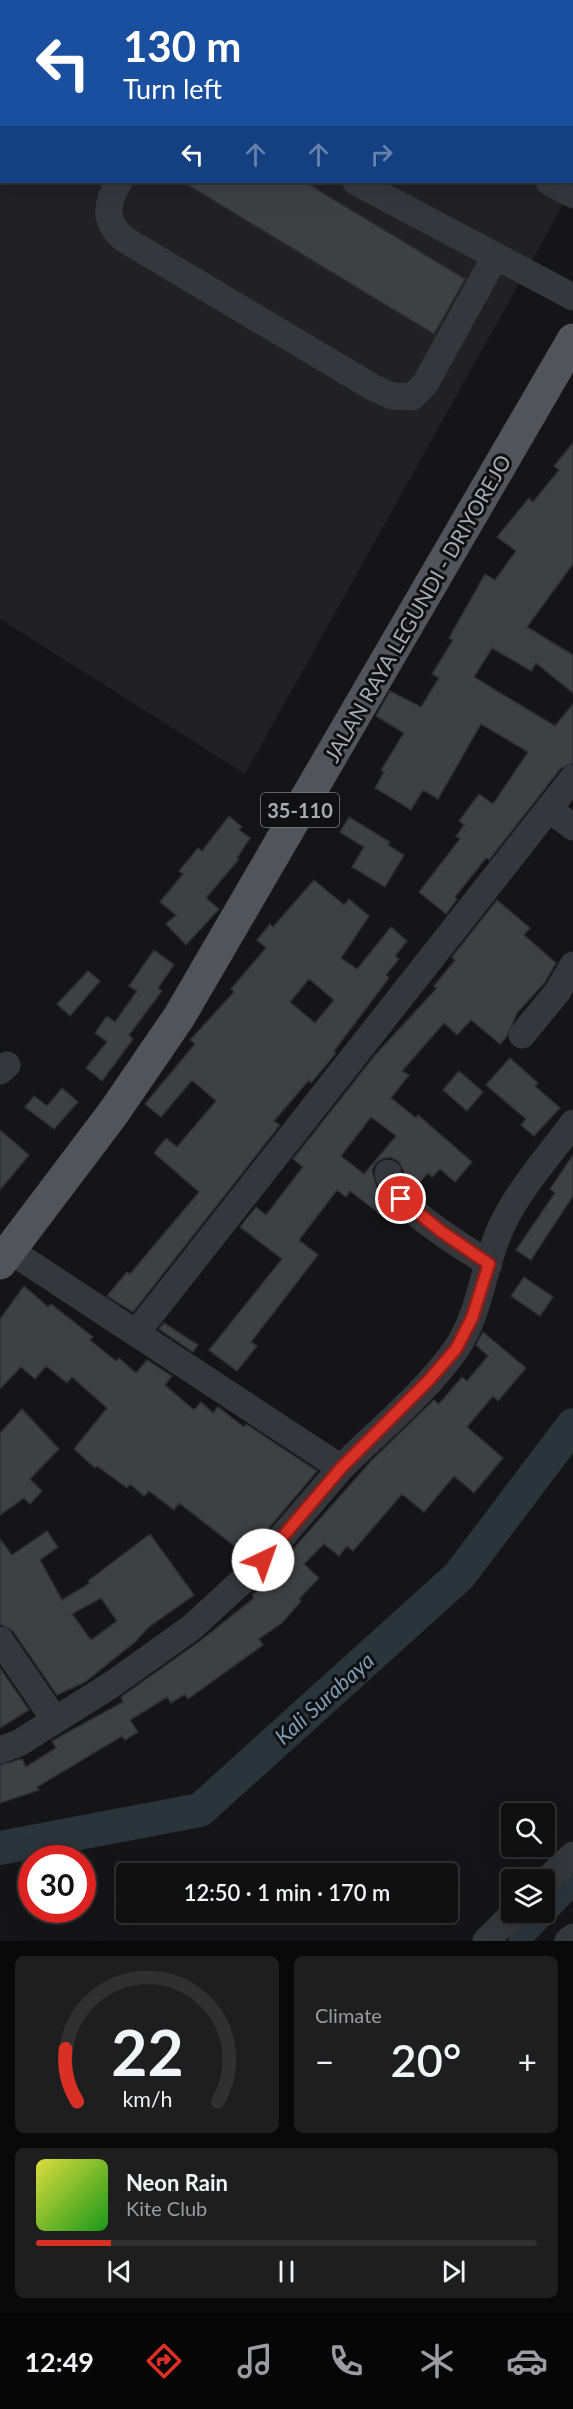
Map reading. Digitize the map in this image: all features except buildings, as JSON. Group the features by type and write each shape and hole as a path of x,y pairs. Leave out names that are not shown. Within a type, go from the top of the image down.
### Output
{"main road":[{"name":"JALAN RAYA LEGUNDI - DRIYOREJO","path":"5,1257 114,1112 179,1017 573,340"}],"street":[{"path":"118,183 109,198 107,211 114,231 124,239 374,387 402,398 412,397 425,384 495,257"},
{"path":"358,183 573,297"},
{"path":"551,183 573,195"},
{"path":"137,1332 573,778"},
{"path":"549,809 573,827"},
{"path":"522,1035 558,991 573,965"},
{"path":"0,1750 19,1743 111,1685 191,1628 250,1574 341,1468 429,1380 456,1349 472,1318 496,1238 510,1210 573,1123"},
{"path":"388,1173 390,1183 401,1199 442,1232 489,1264"},
{"path":"5,1257 137,1332 341,1468"},
{"path":"0,1640 55,1720"},
{"path":"555,1872 573,1855"},
{"path":"486,1941 504,1923"},
{"path":"568,1941 573,1936"}],"shaded area":[{"path":"0,183 573,183 573,187 245,774 0,619"}],"waterway":[{"name":"Kali Surabaya","path":"0,1848 200,1810 459,1576 573,1425"},
{"path":"519,1941 573,1885"}],"route":[{"path":"263,1560 302,1517 341,1468 429,1380 456,1349 472,1318 489,1264 442,1232 401,1199"}]}
